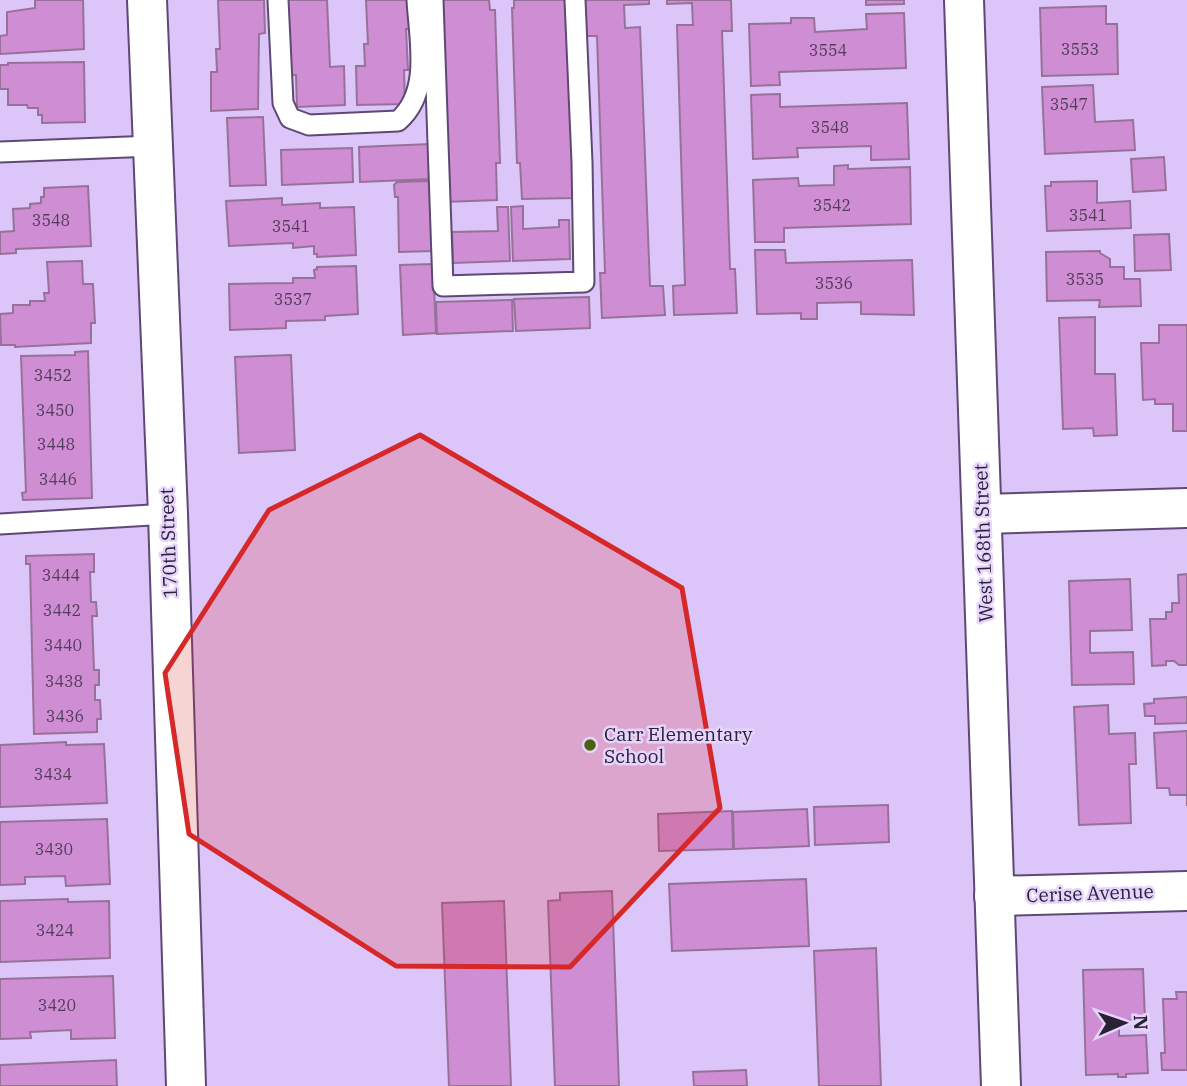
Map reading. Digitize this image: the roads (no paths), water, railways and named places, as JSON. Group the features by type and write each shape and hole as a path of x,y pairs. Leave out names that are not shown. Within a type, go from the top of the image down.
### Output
{"street":[{"name":"170th Street","path":"147,0 168,514 186,1086"},
{"name":"West 168th Street","path":"964,0 1001,1086"},
{"path":"982,514 1187,508"},
{"name":"Cerise Avenue","path":"994,896 1187,891"}],"lane":[{"path":"278,0 283,103 290,118 309,125 398,121 408,113 417,94 420,73 417,0"},
{"path":"433,0 443,286 584,282 575,0"},
{"path":"0,152 153,146"},
{"path":"0,524 168,514"}],"place":[{"name":"Carr Elementary School","path":"590,745"}]}
